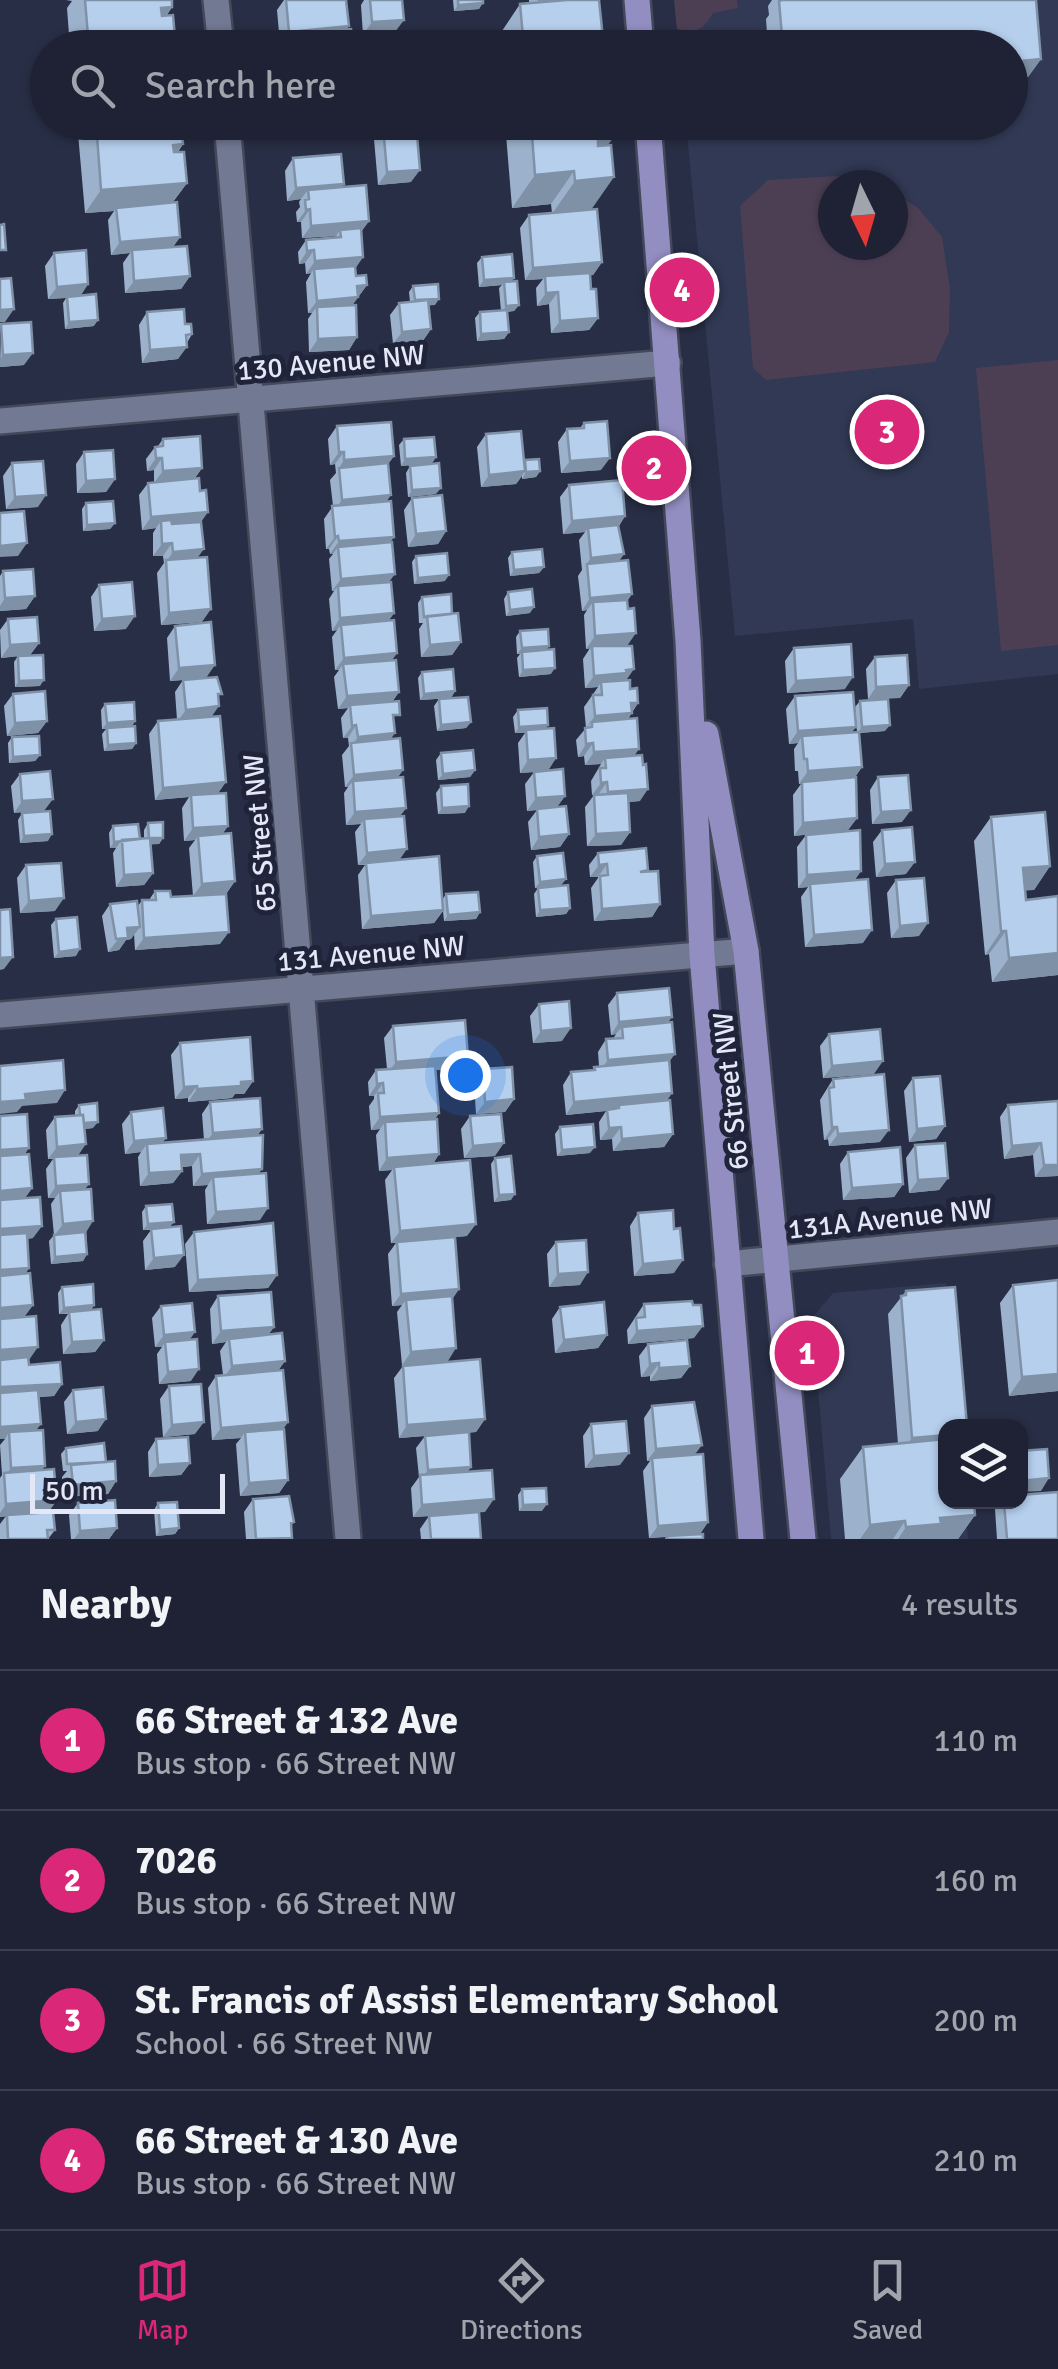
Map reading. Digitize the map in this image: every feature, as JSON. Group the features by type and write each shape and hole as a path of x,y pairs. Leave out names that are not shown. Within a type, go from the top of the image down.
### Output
{"main road":[{"path":"637,0 640,30"},
{"name":"66 Street NW","path":"650,140 688,640 702,954 751,1539"},
{"name":"66 Street NW","path":"688,640 746,951 804,1539"}],"street":[{"path":"216,0 218,30"},
{"name":"65 Street NW","path":"229,140 348,1539"},
{"name":"130 Avenue NW","path":"0,420 668,362"},
{"name":"131 Avenue NW","path":"0,1015 746,951"},
{"name":"131A Avenue NW","path":"727,1264 1058,1232"}],"shaded area":[{"path":"674,0 1058,0 1058,674 919,689 913,619 735,636 688,140 1028,140 1028,30 677,30"},
{"path":"674,0 737,0 738,8 713,13 697,30 677,29"},
{"path":"818,177 818,260 908,260 908,202 918,208 942,237 950,288 949,332 935,362 766,380 753,368 740,206 768,180"},
{"path":"1058,360 1058,645 1001,651 976,368"},
{"path":"946,1283 958,1419 938,1419 938,1509 966,1509 968,1539 831,1539 812,1318 833,1293"}],"building":[{"path":"85,0 172,0 172,7 161,8 162,16 173,15 174,30 88,30"},
{"path":"286,0 346,0 349,26 289,30"},
{"path":"370,0 402,0 404,20 372,22"},
{"path":"458,0 483,0 483,3 458,5"},
{"path":"599,0 602,30 522,30 520,4"},
{"path":"1036,0 1041,59 1028,60 1028,30 781,30 779,1"},
{"path":"97,140 183,140 183,144 173,145 174,152 184,152 187,183 101,190"},
{"path":"384,140 417,140 420,170 387,172"},
{"path":"532,140 598,140 598,146 611,145 614,177 575,181 574,171 535,175"},
{"path":"341,154 344,184 296,188 293,158"},
{"path":"366,185 369,221 311,226 305,200 309,199 308,190"},
{"path":"177,202 180,237 120,242 116,208"},
{"path":"597,209 602,262 533,268 529,215"},
{"path":"4,224 6,250 0,250 0,225"},
{"path":"361,228 363,257 315,261 314,250 307,251 306,240 341,237 340,230"},
{"path":"187,246 190,276 134,281 132,250"},
{"path":"86,250 88,284 57,287 54,253"},
{"path":"512,254 514,278 484,280 482,257"},
{"path":"355,266 356,276 366,275 367,285 357,286 358,297 317,301 314,269"},
{"path":"590,273 591,289 596,289 598,318 560,321 558,292 546,293 545,276"},
{"path":"11,278 14,309 0,310 0,279"},
{"path":"517,281 519,305 506,306 504,282"},
{"path":"438,284 439,299 415,300 413,286"},
{"path":"96,294 98,320 69,322 67,297"},
{"path":"428,300 431,329 402,332 399,303"},
{"path":"356,305 357,337 318,339 317,307"},
{"path":"184,309 185,324 191,324 192,334 186,335 187,347 150,350 147,312"},
{"path":"507,310 509,332 481,334 480,312"},
{"path":"31,322 33,353 3,355 1,324"},
{"path":"607,421 610,458 570,461 567,429"},
{"path":"391,422 394,456 344,460 344,452 339,452 337,426"},
{"path":"521,431 525,471 489,475 486,434"},
{"path":"200,436 202,468 163,471 162,458 156,458 155,447 163,446 163,439"},
{"path":"434,437 436,457 405,459 404,439"},
{"path":"113,450 115,479 86,481 84,452"},
{"path":"539,459 540,471 526,472 525,460"},
{"path":"43,461 46,495 15,497 12,463"},
{"path":"388,463 391,495 342,500 339,468"},
{"path":"439,463 441,488 412,490 410,466"},
{"path":"199,478 200,491 206,490 208,512 151,517 148,483"},
{"path":"622,480 625,516 572,521 569,485"},
{"path":"442,495 446,531 416,534 412,498"},
{"path":"113,501 115,523 87,525 86,503"},
{"path":"391,501 394,537 339,541 335,537 332,506"},
{"path":"24,511 27,543 0,546 0,513"},
{"path":"171,520 172,524 201,522 204,549 173,552 172,543 162,544 161,521"},
{"path":"618,525 624,554 591,558 588,528"},
{"path":"392,542 395,574 341,579 338,547"},
{"path":"542,549 544,567 514,570 512,552"},
{"path":"447,553 449,575 418,578 416,556"},
{"path":"207,557 211,609 169,613 166,560"},
{"path":"628,560 632,594 590,598 587,564"},
{"path":"33,569 35,596 5,598 3,571"},
{"path":"132,582 135,616 102,619 99,585"},
{"path":"391,582 394,613 340,618 338,586"},
{"path":"532,589 534,607 510,610 508,592"},
{"path":"451,594 452,614 424,617 422,597"},
{"path":"627,600 628,609 634,608 636,633 595,636 593,602"},
{"path":"458,613 461,642 430,645 427,616"},
{"path":"37,617 39,643 10,645 8,619"},
{"path":"394,620 397,653 344,658 341,625"},
{"path":"211,622 215,665 179,668 175,626"},
{"path":"548,629 549,646 522,648 520,631"},
{"path":"851,644 853,677 796,681 794,648"},
{"path":"592,646 632,646 634,669 594,676"},
{"path":"554,649 555,668 523,670 522,652"},
{"path":"43,655 44,680 19,681 18,656"},
{"path":"907,655 909,685 876,687 875,657"},
{"path":"396,660 399,692 347,696 343,664"},
{"path":"453,669 455,691 424,694 422,672"},
{"path":"217,677 222,694 218,694 219,706 186,710 183,680"},
{"path":"630,680 630,689 637,688 638,703 631,703 632,713 595,716 593,695 602,695 601,682"},
{"path":"45,691 47,721 15,723 13,694"},
{"path":"853,692 856,727 798,731 795,696"},
{"path":"468,697 471,722 441,725 439,699"},
{"path":"888,699 890,725 862,727 860,701"},
{"path":"399,701 400,715 393,715 395,733 358,737 356,725 352,726 350,705"},
{"path":"134,702 135,721 107,723 105,704"},
{"path":"547,708 548,725 519,727 518,710"},
{"path":"220,716 226,782 163,788 158,721"},
{"path":"637,718 639,749 594,752 593,743 586,744 585,728 592,727 592,722"},
{"path":"135,726 136,743 108,745 107,728"},
{"path":"554,728 556,758 528,760 526,730"},
{"path":"859,732 862,767 808,771 802,736"},
{"path":"39,736 40,755 13,757 12,737"},
{"path":"400,738 403,770 354,775 351,743"},
{"path":"473,750 475,770 443,774 441,753"},
{"path":"642,755 648,789 608,792 607,782 601,783 600,768 606,768 605,758"},
{"path":"563,769 565,796 536,798 534,772"},
{"path":"50,771 53,799 22,801 20,774"},
{"path":"908,775 911,810 881,812 878,777"},
{"path":"403,777 406,808 355,812 353,781"},
{"path":"856,777 857,818 803,823 802,782"},
{"path":"468,784 469,806 442,808 441,786"},
{"path":"226,793 228,826 193,828 191,795"},
{"path":"628,793 630,832 596,834 594,795"},
{"path":"566,806 569,834 539,837 537,809"},
{"path":"50,811 52,834 24,836 22,813"},
{"path":"1045,812 1050,866 1023,868 1026,900 1058,896 1058,953 1009,958 1006,931 1001,931 991,817"},
{"path":"404,816 407,849 367,853 364,819"},
{"path":"163,822 163,838 149,838 148,823"},
{"path":"138,824 140,839 114,842 113,826"},
{"path":"912,827 915,862 885,864 882,830"},
{"path":"860,830 861,871 807,875 806,835"},
{"path":"231,833 235,881 202,884 198,836"},
{"path":"150,838 153,873 124,875 122,840"},
{"path":"646,848 648,870 640,872 658,871 660,904 602,909 600,876 608,875 607,864 599,865 598,853"},
{"path":"563,853 566,879 540,882 537,856"},
{"path":"439,856 443,910 371,916 366,863"},
{"path":"61,863 64,898 29,901 26,865"},
{"path":"924,878 928,923 900,926 896,880"},
{"path":"868,879 872,930 814,935 810,884"},
{"path":"568,885 570,908 540,910 538,888"},
{"path":"155,891 170,891 171,897 226,894 229,932 144,938 142,900 156,900"},
{"path":"478,892 480,912 448,915 446,894"},
{"path":"137,901 140,927 127,928 128,938 116,939 110,904"},
{"path":"10,909 13,957 0,958 0,910"},
{"path":"77,917 80,949 59,952 56,919"},
{"path":"669,988 672,1017 619,1022 617,993"},
{"path":"569,1001 571,1028 541,1031 539,1004"},
{"path":"465,1020 468,1056 396,1062 393,1026"},
{"path":"672,1022 675,1054 608,1060 606,1039 623,1038 622,1027"},
{"path":"880,1029 883,1061 832,1066 829,1034"},
{"path":"250,1037 253,1081 241,1082 241,1086 184,1087 180,1043"},
{"path":"63,1060 65,1090 25,1094 26,1100 0,1102 0,1066"},
{"path":"669,1060 672,1093 574,1102 571,1072"},
{"path":"435,1066 439,1113 380,1117 378,1093 384,1093 383,1083 377,1084 376,1070"},
{"path":"512,1067 514,1099 485,1102 483,1069"},
{"path":"884,1074 889,1130 838,1134 837,1127 832,1127 829,1088 834,1087 833,1079"},
{"path":"940,1076 945,1126 917,1129 913,1078"},
{"path":"260,1098 262,1129 213,1133 210,1102"},
{"path":"670,1100 673,1134 622,1139 621,1127 609,1128 607,1110 619,1105"},
{"path":"1058,1101 1058,1165 1044,1165 1041,1143 1012,1146 1008,1105"},
{"path":"97,1103 98,1122 84,1123 79,1105"},
{"path":"163,1108 166,1138 134,1141 131,1112"},
{"path":"27,1114 29,1148 0,1150 0,1116"},
{"path":"501,1114 504,1143 473,1146 470,1116"},
{"path":"83,1115 86,1144 57,1147 55,1117"},
{"path":"437,1119 439,1154 387,1158 385,1122"},
{"path":"593,1124 595,1147 562,1150 560,1127"},
{"path":"263,1135 262,1169 202,1174 200,1154 181,1155 182,1171 149,1173 147,1144"},
{"path":"945,1143 948,1178 918,1180 915,1145"},
{"path":"900,1147 903,1184 852,1188 848,1152"},
{"path":"29,1154 32,1188 0,1191 0,1156"},
{"path":"87,1155 89,1184 56,1186 54,1157"},
{"path":"511,1156 515,1194 499,1195 495,1158"},
{"path":"470,1160 476,1224 400,1231 394,1167"},
{"path":"266,1173 268,1208 216,1212 213,1177"},
{"path":"91,1189 93,1221 63,1224 60,1191"},
{"path":"40,1197 42,1226 0,1229 0,1200"},
{"path":"172,1204 174,1222 148,1224 146,1206"},
{"path":"673,1210 674,1229 680,1228 683,1260 643,1264 638,1213"},
{"path":"273,1223 277,1275 198,1280 194,1232"},
{"path":"181,1226 184,1255 154,1258 151,1229"},
{"path":"85,1232 87,1254 55,1257 54,1235"},
{"path":"27,1233 29,1268 0,1270 0,1235"},
{"path":"455,1237 459,1289 401,1294 397,1242"},
{"path":"586,1240 588,1272 558,1274 556,1242"},
{"path":"30,1273 33,1305 0,1308 0,1276"},
{"path":"1058,1280 1058,1374 1022,1377 1013,1285"},
{"path":"93,1284 94,1305 64,1308 62,1287"},
{"path":"955,1287 966,1419 938,1419 938,1436 912,1438 901,1296 906,1291"},
{"path":"271,1292 274,1327 221,1331 218,1296"},
{"path":"452,1296 456,1348 411,1352 406,1300"},
{"path":"692,1301 693,1305 701,1305 703,1326 637,1331 636,1318 645,1317 644,1304"},
{"path":"604,1302 607,1335 564,1340 560,1307"},
{"path":"192,1303 195,1332 164,1335 161,1306"},
{"path":"101,1309 104,1340 72,1342 69,1312"},
{"path":"36,1316 38,1347 0,1350 0,1319"},
{"path":"282,1333 285,1361 232,1366 229,1339"},
{"path":"197,1339 199,1369 168,1372 165,1342"},
{"path":"687,1340 690,1366 659,1368 659,1363 650,1364 648,1344"},
{"path":"28,1357 29,1365 60,1362 62,1384 0,1387 0,1360"},
{"path":"480,1359 485,1419 407,1425 403,1366"},
{"path":"283,1370 288,1422 221,1428 216,1376"},
{"path":"201,1384 204,1422 172,1425 169,1386"},
{"path":"103,1387 106,1419 76,1422 73,1390"},
{"path":"38,1390 41,1424 0,1427 0,1393"},
{"path":"694,1402 702,1445 656,1449 652,1406"},
{"path":"626,1421 629,1453 594,1456 591,1424"},
{"path":"284,1429 288,1480 249,1483 245,1432"},
{"path":"43,1430 45,1466 11,1468 9,1432"},
{"path":"469,1432 471,1467 428,1470 425,1436"},
{"path":"188,1437 190,1463 158,1465 156,1439"},
{"path":"938,1440 938,1509 975,1509 975,1515 940,1518 941,1524 906,1527 905,1521 870,1525 863,1447"},
{"path":"104,1443 106,1462 67,1464 66,1448"},
{"path":"1047,1449 1049,1478 1028,1480 1028,1450"},
{"path":"703,1454 708,1522 658,1526 652,1458"},
{"path":"115,1461 116,1481 73,1485 71,1465"},
{"path":"54,1469 57,1500 6,1504 4,1473"},
{"path":"492,1470 494,1499 422,1505 420,1475"},
{"path":"546,1488 547,1504 523,1505 522,1489"},
{"path":"1058,1492 1058,1539 1007,1539 1005,1509 1028,1509 1028,1494"},
{"path":"289,1496 294,1522 292,1538 256,1539 253,1499"},
{"path":"115,1500 117,1528 80,1531 78,1503"},
{"path":"177,1502 179,1528 160,1530 158,1503"},
{"path":"53,1512 55,1530 47,1530 48,1539 8,1539 7,1515"},
{"path":"479,1512 481,1539 431,1539 429,1516"},
{"path":"703,1534 703,1539 667,1539 667,1536"}],"place":[{"name":"66 Street & 130 Ave","path":"682,290"},
{"name":"St. Francis of Assisi Elementary School","path":"887,432"},
{"name":"7026","path":"654,468"},
{"name":"66 Street & 132 Ave","path":"807,1353"}]}
